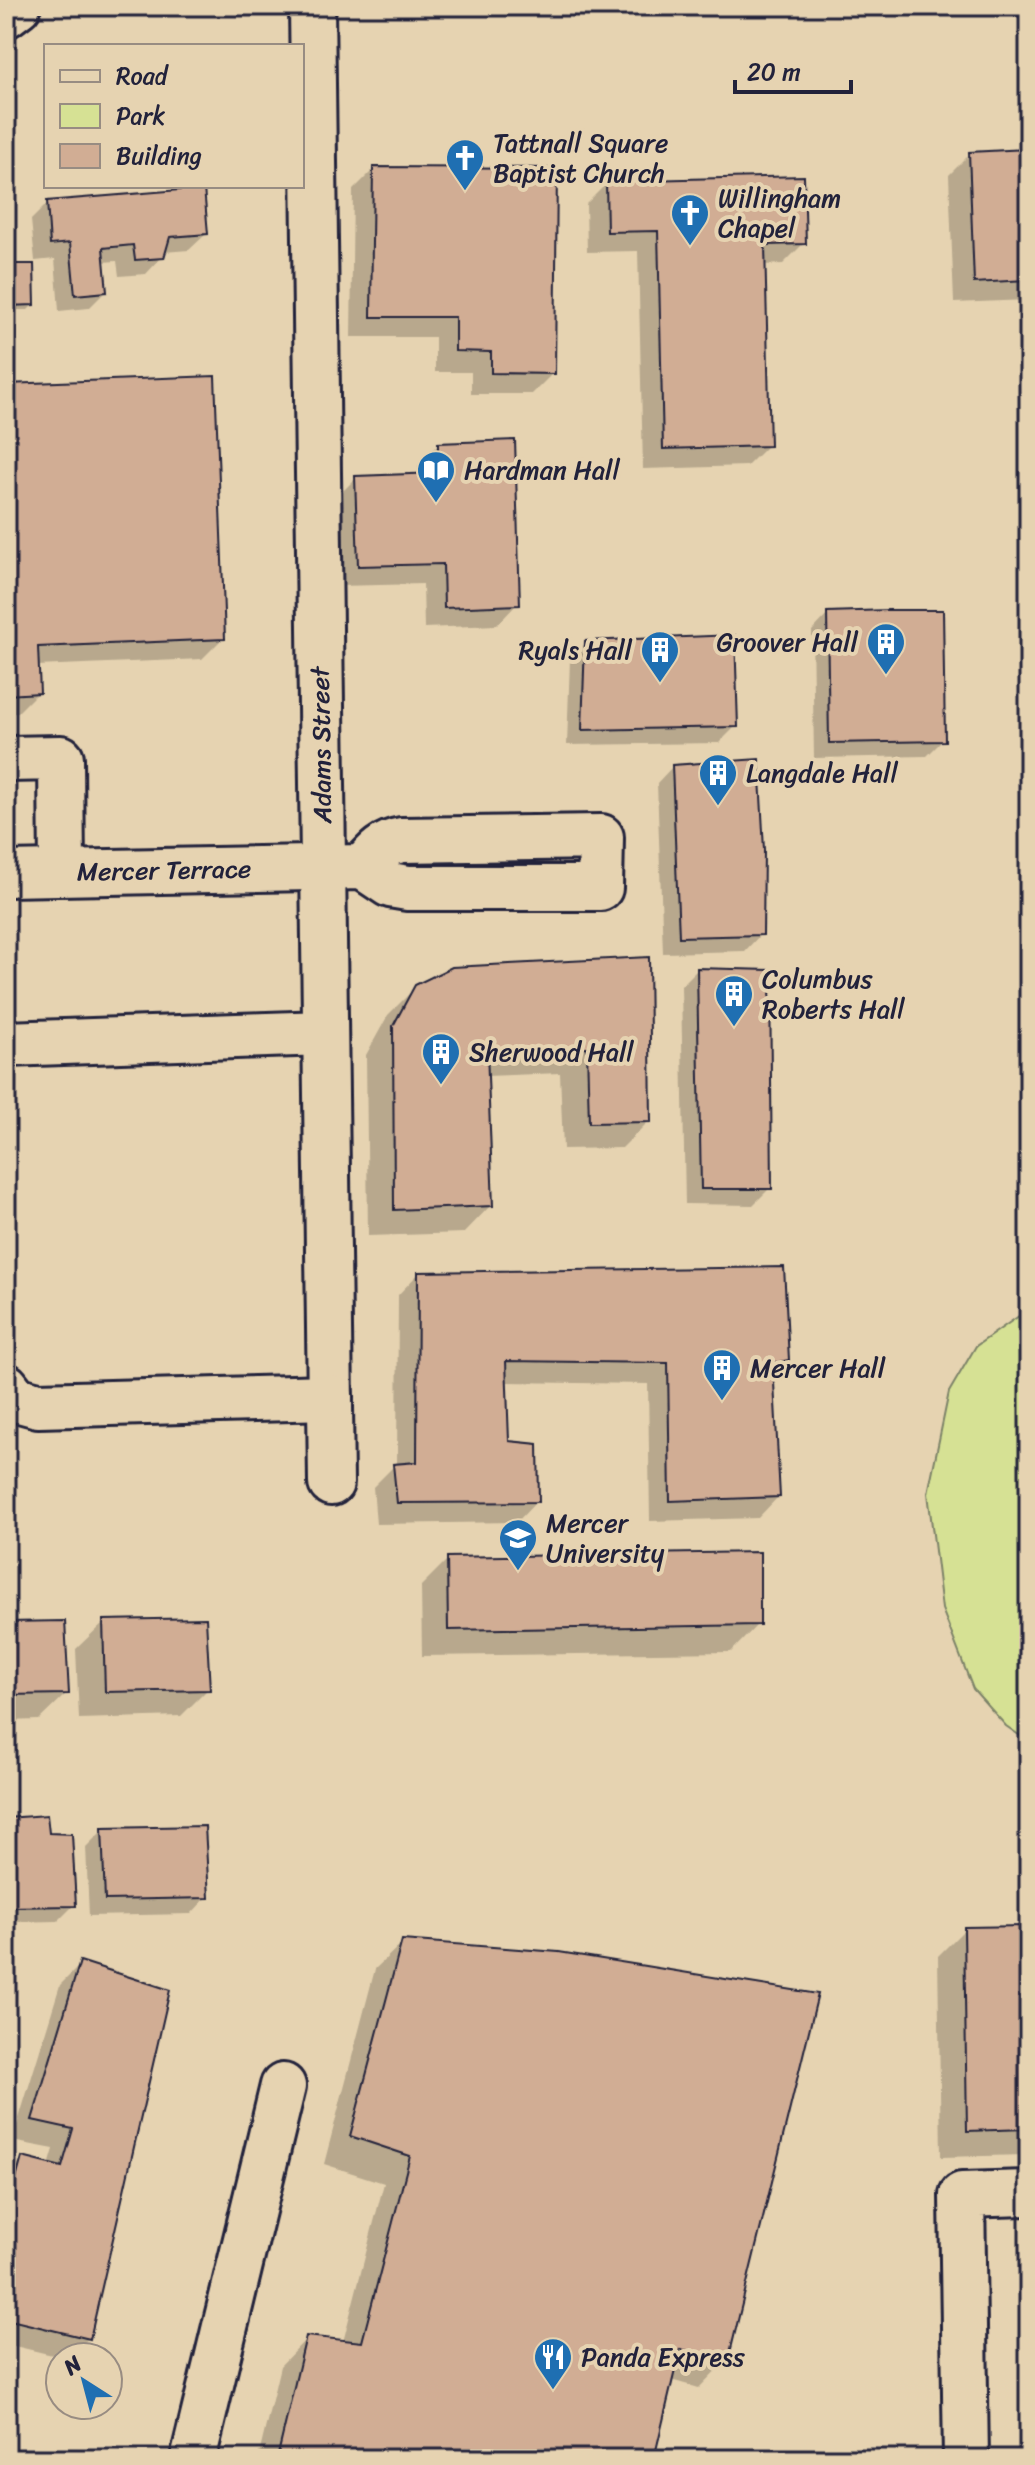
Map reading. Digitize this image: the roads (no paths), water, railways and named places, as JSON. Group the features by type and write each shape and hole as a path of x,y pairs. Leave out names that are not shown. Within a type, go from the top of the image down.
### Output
{"street":[{"path":"6,15 18,6"},
{"name":"Adams Street","path":"312,6 343,867 325,1033 331,1483"},
{"path":"6,759 61,758 62,872"},
{"name":"Mercer Terrace","path":"6,874 343,867"},
{"path":"6,1044 325,1033"},
{"path":"6,1386 16,1399 38,1405 330,1397"},
{"path":"193,2459 283,2086"},
{"path":"966,2459 962,2195 1029,2193"}],"place":[{"name":"Tattnall Square Baptist Church","path":"465,192"},
{"name":"Willingham Chapel","path":"690,247"},
{"name":"Hardman Hall","path":"436,504"},
{"name":"Groover Hall","path":"886,676"},
{"name":"Ryals Hall","path":"660,684"},
{"name":"Langdale Hall","path":"718,807"},
{"name":"Columbus Roberts Hall","path":"734,1028"},
{"name":"Sherwood Hall","path":"441,1086"},
{"name":"Mercer Hall","path":"722,1402"},
{"name":"Mercer University","path":"518,1572"},
{"name":"Panda Express","path":"553,2391"}]}
